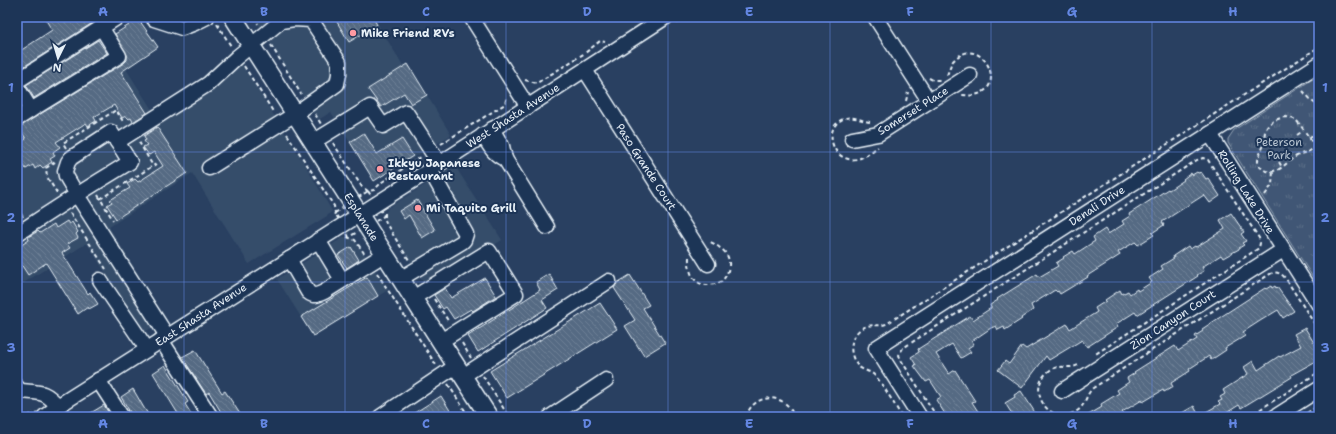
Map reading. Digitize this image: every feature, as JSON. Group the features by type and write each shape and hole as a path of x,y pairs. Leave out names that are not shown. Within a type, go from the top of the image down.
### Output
{"main road":[{"name":"Esplanade","path":"233,17 359,214 378,258 400,279 440,341 454,372 489,417"}],"street":[{"path":"17,81 118,17"},
{"path":"154,19 182,28 207,17"},
{"path":"470,17 528,107"},
{"path":"875,17 928,101"},
{"path":"117,142 208,84 251,45 281,21 294,19 311,20 339,62 337,84 295,114 209,168"},
{"name":"West Shasta Avenue","path":"359,214 584,70 670,21"},
{"path":"17,119 119,56 101,27"},
{"name":"Denali Drive","path":"920,417 876,348 1319,64"},
{"name":"Paso Grande Court","path":"584,70 708,264"},
{"name":"Somerset Place","path":"852,139 878,134 970,75"},
{"path":"17,87 31,110"},
{"path":"313,142 370,107 383,126 406,112 434,166 466,234 462,242 400,279"},
{"path":"17,234 77,195 130,162 111,132 71,158 66,167 66,176 77,195 164,338 211,417"},
{"path":"488,132 502,146 505,159 547,227"},
{"name":"Rolling Lake Drive","path":"1210,134 1319,305"},
{"name":"East Shasta Avenue","path":"44,417 98,380 359,214"},
{"path":"318,240 342,280"},
{"name":"Zion Canyon Court","path":"1062,391 1283,250"},
{"path":"413,298 489,251 493,257 516,294 440,341"},
{"path":"289,259 308,292 314,296 378,258"},
{"path":"105,278 147,349"},
{"path":"380,417 454,372 477,366 609,280"},
{"path":"98,380 122,417"},
{"path":"550,417 606,380"},
{"path":"1275,417 1319,389"},
{"path":"18,391 44,393 50,396 58,406"}],"path":[{"path":"670,21 687,17"},
{"path":"521,74 526,81 537,83 585,53 600,41 606,42"},
{"path":"945,77 953,61 966,54 971,53 981,56 988,64 991,77 987,88 980,94 958,96"},
{"path":"927,76 933,80 942,79"},
{"path":"904,103 908,94 907,88"},
{"path":"1302,91 1319,106"},
{"path":"270,108 334,206"},
{"path":"874,122 868,122 850,117 842,120 835,125 831,140 835,152 842,158 847,159 861,158 878,147"},
{"path":"1288,117 1297,121 1303,131 1314,144 1313,149 1296,156 1282,167 1273,171 1264,170 1258,162 1258,157 1264,145 1266,130 1269,124 1279,118 1288,117"},
{"path":"1309,138 1319,130"},
{"path":"1297,134 1303,131"},
{"path":"146,154 153,166"},
{"path":"1279,162 1282,167"},
{"path":"100,199 156,164"},
{"path":"1265,195 1272,185 1273,171"},
{"path":"937,417 901,360 899,355 903,348 1164,180"},
{"path":"95,191 113,220"},
{"path":"68,210 105,278"},
{"path":"386,211 384,216 386,225 415,270"},
{"path":"344,237 355,240 378,258 454,372 469,417"},
{"path":"688,253 689,272 694,279 706,285 720,282 724,279 728,271 729,260 724,250 706,240"},
{"path":"428,289 510,417"},
{"path":"1248,417 1319,372"},
{"path":"746,417 748,410 756,402 760,399 769,398 774,398 784,403 791,410 794,417"},
{"path":"1301,417 1319,406"}],"shaded area":[{"path":"254,17 373,17 404,67 408,64 451,135 374,181 331,112 318,120"},
{"path":"235,54 304,163 332,211 327,216 249,264 192,173 109,227 166,319 143,333 87,243 17,287 17,140 126,69 154,113 208,79"},
{"path":"455,166 502,240 427,287 387,225 384,216 388,208"},
{"path":"344,237 352,238 357,243 388,290 313,336 277,279"}],"green space":[{"name":"Peterson Park","path":"1319,75 1319,287 1228,143 1228,139 1234,130"}],"building":[{"path":"44,17 102,17 17,71 17,53 52,30"},
{"path":"132,17 137,17 158,47 121,72 147,113 133,122 131,118 129,119 126,116 122,118 114,105 94,117 96,121 88,126 86,123 56,142 60,147 53,152 55,156 50,159 52,162 43,168 40,165 35,169 33,165 26,169 17,156 17,145 26,139 19,127 124,63 127,60 127,55 115,34 129,25 126,21"},
{"name":"Mike Friend RVs","path":"345,17 373,17 377,25 349,42 337,22"},
{"path":"98,40 107,53 34,98 26,85"},
{"path":"408,64 427,95 411,104 404,93 381,107 368,89"},
{"path":"157,127 187,173 116,219 107,205 112,202 110,200 130,188 127,184 135,179 138,182 163,166 154,152 149,155 143,147 147,145 144,141 146,140 144,136"},
{"path":"364,133 377,154 402,139 413,156 374,181 350,142"},
{"path":"1197,172 1201,172 1206,179 1208,178 1220,196 1210,203 1204,195 1162,222 1164,225 1152,233 1154,235 1138,245 1135,242 1118,252 1120,255 1087,276 1088,277 1060,294 1055,290 1031,305 1033,310 1005,330 1004,327 998,330 996,326 991,328 972,341 974,344 968,348 971,352 961,358 952,344 936,354 949,374 955,370 975,401 972,402 979,413 973,417 947,417 936,400 941,397 930,380 926,382 914,366 916,365 911,357 919,352 918,349 970,316 973,320 991,308 990,305 998,300 997,299 1037,274 1039,277 1058,266 1056,263 1064,258 1063,257 1073,251 1075,254 1095,241 1093,237 1105,229 1108,234 1124,224 1122,221 1130,216 1129,214 1168,189 1169,190 1184,180 1183,179 1191,173 1192,175"},
{"path":"417,200 435,230 422,238 409,215 404,219 399,211"},
{"path":"1231,213 1244,232 1241,234 1246,241 1242,243 1244,245 1239,249 1223,258 1221,255 1202,267 1204,271 1197,275 1198,276 1137,315 1135,312 1116,324 1118,327 1087,347 1082,340 1049,360 1046,356 1022,388 998,370 1005,361 1009,364 1022,346 1026,349 1067,324 1070,329 1097,312 1095,308 1120,290 1122,294 1128,291 1130,294 1152,282 1149,278 1163,269 1161,266 1174,258 1173,256 1188,246 1190,249 1195,246 1196,247 1225,229 1220,220"},
{"path":"67,221 69,224 72,222 78,232 76,234 78,238 67,244 70,248 62,253 88,294 90,292 98,304 89,309 88,307 78,314 46,263 28,275 17,258 17,248 29,240 28,237 38,231 40,233 54,224 56,228"},
{"path":"351,247 359,260 347,268 338,255"},
{"path":"549,274 558,290 542,300 547,308 478,352 468,336 540,290 536,282"},
{"path":"630,275 649,305 643,308 665,343 644,356 625,326 635,320 614,288 617,283"},
{"path":"367,277 378,296 313,336 301,317"},
{"path":"485,278 496,296 473,311 471,309 454,319 446,307 443,309 434,295 445,288 451,298"},
{"path":"1271,286 1272,288 1275,286 1276,288 1277,287 1294,311 1283,318 1278,310 1260,321 1243,332 1245,336 1225,348 1226,350 1211,360 1209,356 1189,369 1190,371 1171,383 1173,387 1164,392 1163,390 1143,402 1142,400 1122,412 1126,417 1085,417 1102,407 1101,404 1119,393 1117,390 1129,382 1127,378 1135,373 1134,372 1175,346 1178,351 1197,339 1195,336 1203,331 1202,329 1265,288 1266,289"},
{"path":"600,303 617,329 507,398 490,371"},
{"path":"1305,328 1316,346 1318,360 1291,375 1292,377 1241,408 1239,405 1220,417 1175,417 1194,406 1199,416 1220,404 1218,402 1222,400 1220,397 1225,394 1223,390 1248,374 1244,367 1253,361 1258,370 1279,356 1280,357 1301,346 1294,334"},
{"path":"195,350 222,393 225,391 242,417 224,417 209,392 206,394 182,357"},
{"path":"165,365 188,402 185,404 193,417 180,417 153,373"},
{"path":"133,389 150,417 133,417 121,397"},
{"path":"1021,391 1038,417 1014,417 1005,403"},
{"path":"441,396 454,417 408,417"},
{"path":"104,405 111,417 84,417"}],"place":[{"name":"Mike Friend RVs","path":"353,33"},
{"name":"Ikkyu Japanese Restaurant","path":"380,169"},
{"name":"Mi Taquito Grill","path":"418,208"}]}
